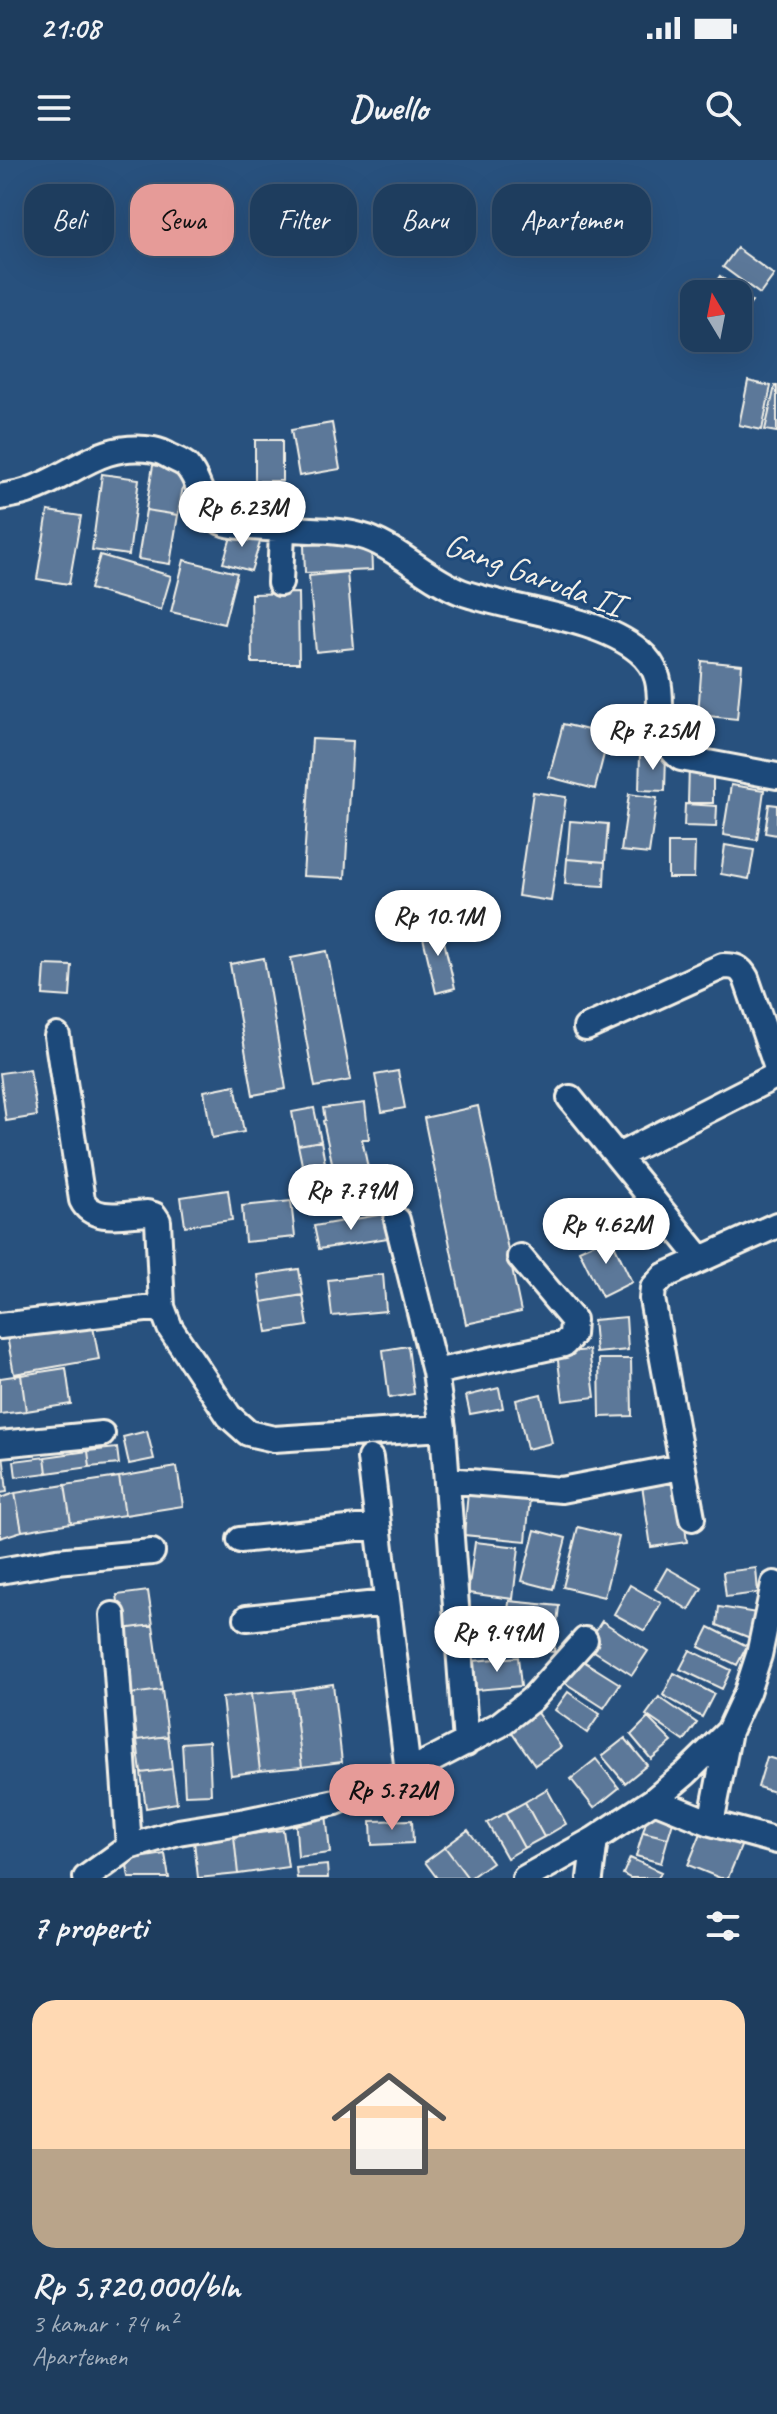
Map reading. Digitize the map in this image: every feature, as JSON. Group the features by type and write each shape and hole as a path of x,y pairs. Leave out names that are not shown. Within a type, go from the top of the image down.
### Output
{"street":[{"name":"Gang Garuda II","path":"0,497 30,490 117,450 156,450 186,465 214,515 222,522 363,536 459,591 613,635 638,650 654,666 660,688 662,735 669,748 681,758 777,776"},
{"path":"280,583 282,530"},
{"path":"586,1028 723,966 733,966 741,970 746,978 777,1068"},
{"path":"57,1036 82,1200 93,1214 154,1215 158,1221 162,1307 170,1328 229,1416 248,1433 274,1439 443,1428"},
{"path":"618,1156 777,1075"},
{"path":"570,1098 701,1259"},
{"path":"397,1220 435,1372 443,1428 466,1743"},
{"path":"692,1518 652,1299 653,1288 664,1276 777,1225"},
{"path":"435,1372 564,1344 572,1335 573,1320 520,1257"},
{"path":"0,1326 162,1307"},
{"path":"0,1444 102,1434"},
{"path":"370,1458 408,1772"},
{"path":"447,1480 561,1490 681,1467"},
{"path":"240,1540 377,1526"},
{"path":"0,1571 57,1561 152,1552"},
{"path":"711,1823 729,1731 747,1692 759,1655 774,1584"},
{"path":"247,1618 386,1603"},
{"path":"113,1615 129,1847"},
{"path":"86,1878 129,1847 178,1832 336,1802 408,1772 499,1725 532,1699 585,1640"},
{"path":"525,1878 595,1839 654,1800 729,1731"},
{"path":"654,1800 711,1823 777,1841"},
{"path":"590,1878 595,1839"}],"building":[{"path":"737,248 774,275 760,294 752,288 752,280 741,280 723,267"},
{"path":"748,381 771,386 762,430 739,425"},
{"path":"777,386 777,432 765,430"},
{"path":"332,423 340,469 299,476 291,430"},
{"path":"255,440 282,440 282,481 255,481"},
{"path":"153,465 186,470 178,515 146,510"},
{"path":"102,474 139,479 129,555 92,550"},
{"path":"146,510 178,515 170,564 138,559"},
{"path":"48,511 81,516 69,584 37,579"},
{"path":"234,527 262,536 251,571 223,563"},
{"path":"371,543 372,570 305,573 304,545"},
{"path":"100,555 171,576 161,610 90,589"},
{"path":"184,560 237,573 224,624 171,612"},
{"path":"347,572 354,648 316,652 309,576"},
{"path":"298,593 299,663 252,663 251,594"},
{"path":"702,661 742,665 737,719 698,715"},
{"path":"563,724 609,735 595,789 549,777"},
{"path":"312,739 353,741 345,878 303,876"},
{"path":"640,754 666,754 665,791 639,790"},
{"path":"689,765 713,765 713,803 688,803"},
{"path":"731,785 764,790 757,840 723,835"},
{"path":"533,792 566,797 551,901 518,896"},
{"path":"629,794 657,798 649,854 621,851"},
{"path":"685,804 717,806 716,827 684,826"},
{"path":"769,804 777,805 777,835 765,833"},
{"path":"570,821 608,824 605,862 567,859"},
{"path":"668,843 695,843 694,878 668,878"},
{"path":"725,845 754,850 749,879 721,874"},
{"path":"567,859 605,862 604,886 565,884"},
{"path":"440,924 455,988 436,993 421,929"},
{"path":"327,951 351,1080 315,1087 291,958"},
{"path":"264,958 286,1089 253,1095 230,964"},
{"path":"45,965 72,966 70,997 43,995"},
{"path":"30,1069 37,1116 6,1121 0,1073"},
{"path":"398,1071 405,1108 382,1112 375,1075"},
{"path":"235,1085 244,1132 212,1138 204,1091"},
{"path":"365,1103 369,1139 362,1139 368,1168 335,1176 323,1108"},
{"path":"478,1106 521,1312 466,1324 424,1118"},
{"path":"314,1108 321,1141 298,1145 292,1112"},
{"path":"321,1141 327,1174 305,1179 298,1145"},
{"path":"228,1190 232,1220 185,1226 181,1197"},
{"path":"291,1201 295,1237 245,1242 242,1206"},
{"path":"384,1214 388,1238 319,1249 314,1226"},
{"path":"610,1236 632,1282 602,1297 579,1250"},
{"path":"299,1269 303,1295 262,1302 258,1275"},
{"path":"383,1274 386,1311 332,1316 328,1280"},
{"path":"303,1295 308,1326 267,1332 262,1302"},
{"path":"91,1316 99,1359 14,1374 6,1331"},
{"path":"626,1317 628,1350 596,1353 593,1320"},
{"path":"408,1346 414,1394 389,1398 383,1350"},
{"path":"589,1350 595,1397 563,1401 557,1353"},
{"path":"599,1359 631,1359 632,1416 600,1417"},
{"path":"66,1368 71,1404 26,1411 21,1375"},
{"path":"21,1375 26,1411 0,1414 0,1378"},
{"path":"499,1388 503,1408 470,1414 466,1396"},
{"path":"541,1394 552,1443 527,1449 516,1400"},
{"path":"147,1431 154,1459 129,1464 123,1437"},
{"path":"117,1448 119,1464 90,1467 88,1451"},
{"path":"88,1451 90,1467 47,1473 45,1457"},
{"path":"0,1453 3,1453 7,1492 0,1493"},
{"path":"45,1457 47,1473 16,1477 14,1461"},
{"path":"177,1467 183,1506 125,1515 119,1477"},
{"path":"119,1477 125,1515 71,1523 65,1485"},
{"path":"679,1481 687,1542 651,1547 642,1485"},
{"path":"65,1485 71,1523 22,1531 15,1493"},
{"path":"468,1492 530,1498 526,1541 464,1535"},
{"path":"15,1493 22,1531 0,1538 0,1498"},
{"path":"578,1527 619,1537 604,1597 563,1587"},
{"path":"535,1530 566,1538 553,1589 522,1581"},
{"path":"475,1542 519,1547 513,1599 468,1593"},
{"path":"667,1568 702,1588 689,1610 655,1589"},
{"path":"756,1568 758,1593 726,1597 723,1572"},
{"path":"630,1585 661,1603 645,1631 614,1614"},
{"path":"148,1591 153,1625 122,1629 117,1595"},
{"path":"509,1601 559,1606 554,1652 505,1647"},
{"path":"719,1607 757,1613 753,1639 717,1625"},
{"path":"602,1621 648,1651 632,1675 586,1646"},
{"path":"153,1625 162,1690 131,1694 122,1629"},
{"path":"709,1627 747,1646 737,1665 699,1647"},
{"path":"690,1650 731,1670 722,1689 680,1669"},
{"path":"518,1657 521,1686 476,1690 473,1661"},
{"path":"577,1657 620,1684 604,1708 562,1681"},
{"path":"674,1673 714,1694 702,1717 663,1695"},
{"path":"333,1684 342,1762 302,1767 293,1690"},
{"path":"162,1690 168,1736 137,1740 131,1694"},
{"path":"293,1690 302,1767 260,1771 251,1694"},
{"path":"568,1692 600,1714 587,1733 555,1710"},
{"path":"251,1694 260,1771 231,1775 222,1698"},
{"path":"659,1697 697,1723 684,1741 646,1715"},
{"path":"535,1710 561,1747 535,1765 509,1728"},
{"path":"648,1718 672,1742 651,1759 631,1735"},
{"path":"168,1736 172,1769 141,1773 137,1740"},
{"path":"625,1738 647,1765 625,1783 602,1756"},
{"path":"209,1741 211,1794 185,1795 182,1743"},
{"path":"767,1757 777,1760 777,1793 758,1787"},
{"path":"596,1759 619,1788 594,1808 571,1779"},
{"path":"172,1769 177,1803 146,1808 141,1773"},
{"path":"547,1789 566,1824 544,1837 525,1802"},
{"path":"525,1802 544,1837 524,1848 505,1813"},
{"path":"650,1808 675,1815 668,1838 643,1832"},
{"path":"326,1813 330,1853 298,1857 295,1815"},
{"path":"505,1813 524,1848 507,1858 487,1823"},
{"path":"412,1820 413,1843 372,1845 371,1821"},
{"path":"705,1823 744,1839 728,1878 720,1878 688,1865"},
{"path":"283,1830 288,1867 238,1874 234,1836"},
{"path":"468,1830 492,1862 470,1878 445,1847"},
{"path":"643,1832 668,1838 661,1863 636,1856"},
{"path":"234,1836 238,1874 198,1878 194,1841"},
{"path":"445,1847 468,1878 437,1878 425,1862"},
{"path":"165,1854 169,1878 129,1878 126,1860"},
{"path":"630,1858 661,1872 658,1878 630,1878 623,1874"},
{"path":"327,1865 328,1878 297,1878 296,1868"}]}
